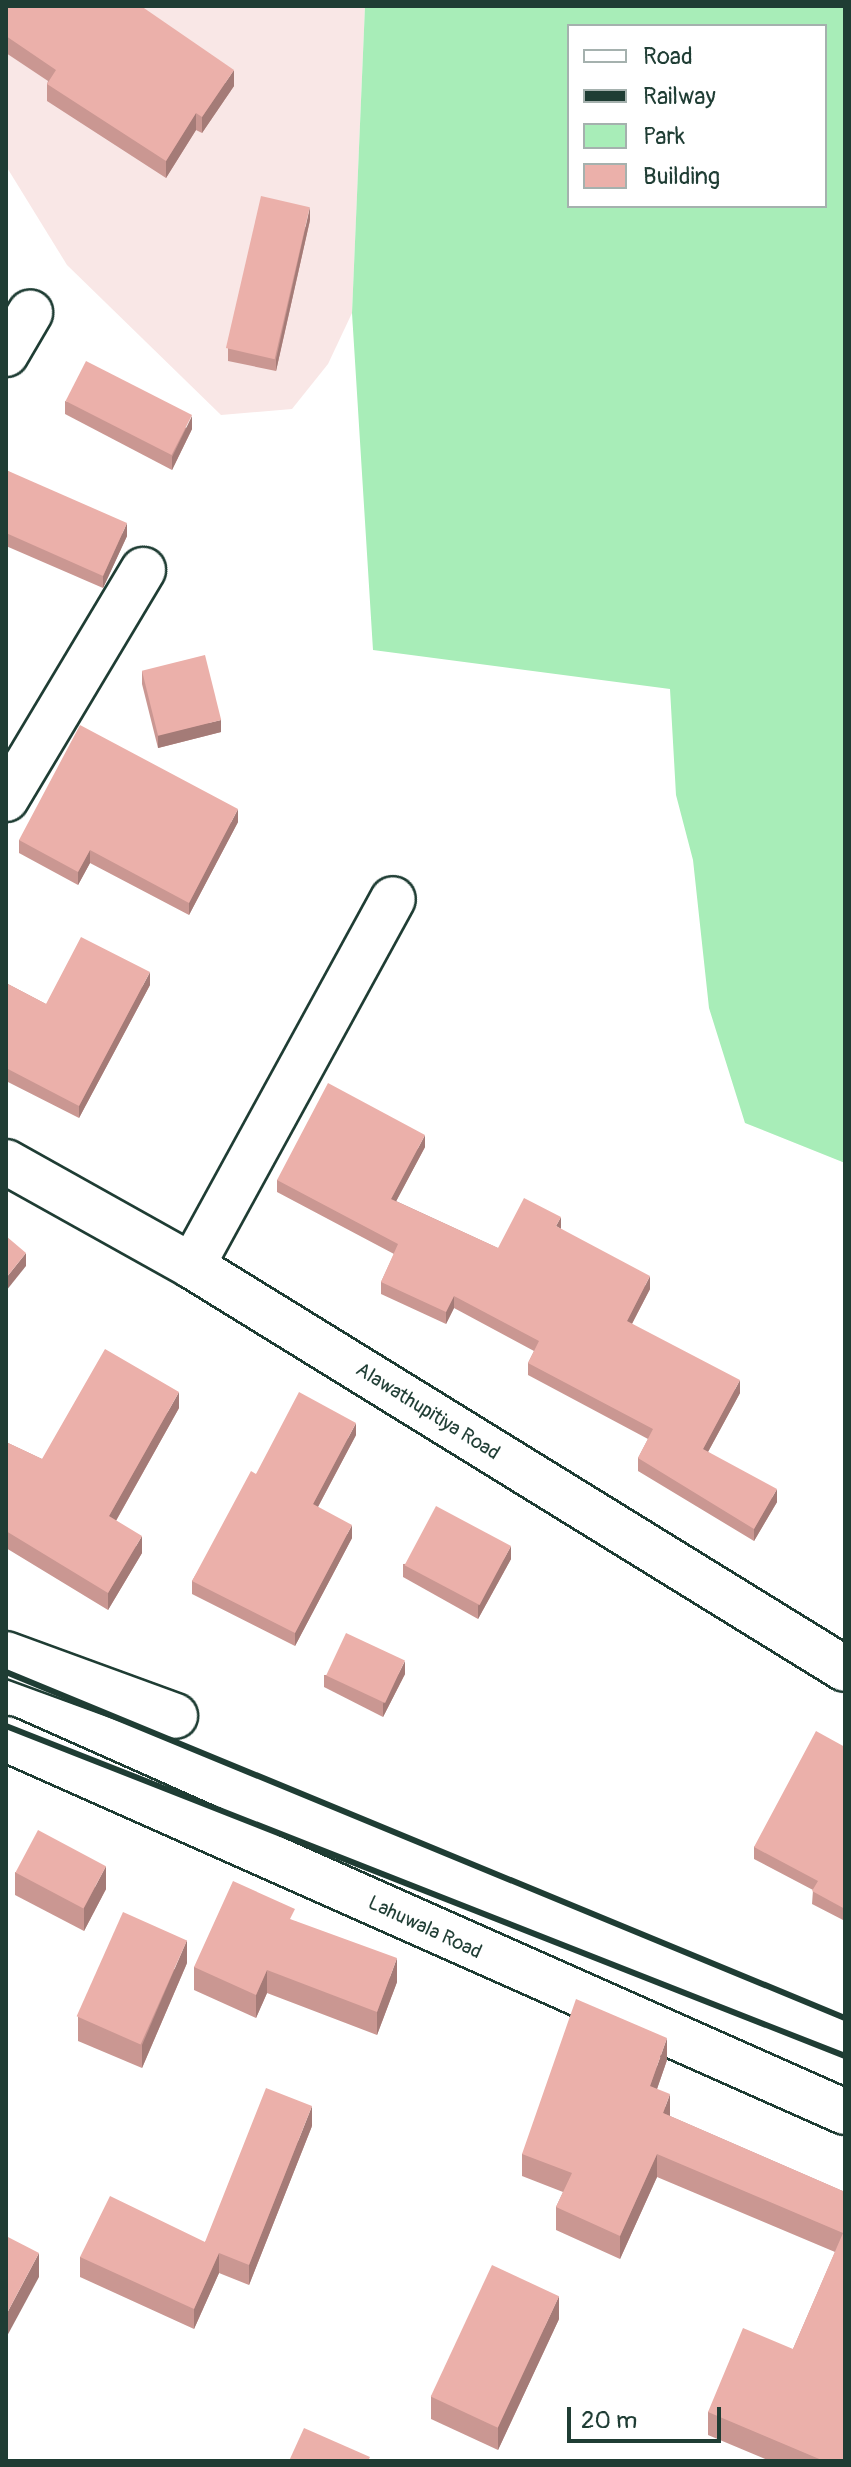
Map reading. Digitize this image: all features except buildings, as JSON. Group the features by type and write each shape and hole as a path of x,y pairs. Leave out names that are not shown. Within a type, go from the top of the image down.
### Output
{"street":[{"path":"6,354 30,313"},
{"path":"6,799 143,570"},
{"path":"192,1266 393,899"},
{"name":"Alawathupitiya Road","path":"6,1162 192,1266 845,1669"},
{"path":"6,1654 175,1716"},
{"name":"Lahuwala Road","path":"6,1739 845,2112"}],"shaded area":[{"path":"6,6 365,6 352,313 328,364 292,409 221,415 67,265 6,166"}],"green space":[{"path":"365,6 845,6 845,1163 745,1123 709,1008 693,860 676,795 670,689 373,650 352,313"}],"railway":[{"path":"6,1672 845,2018"},
{"path":"6,1726 845,2056"}]}
